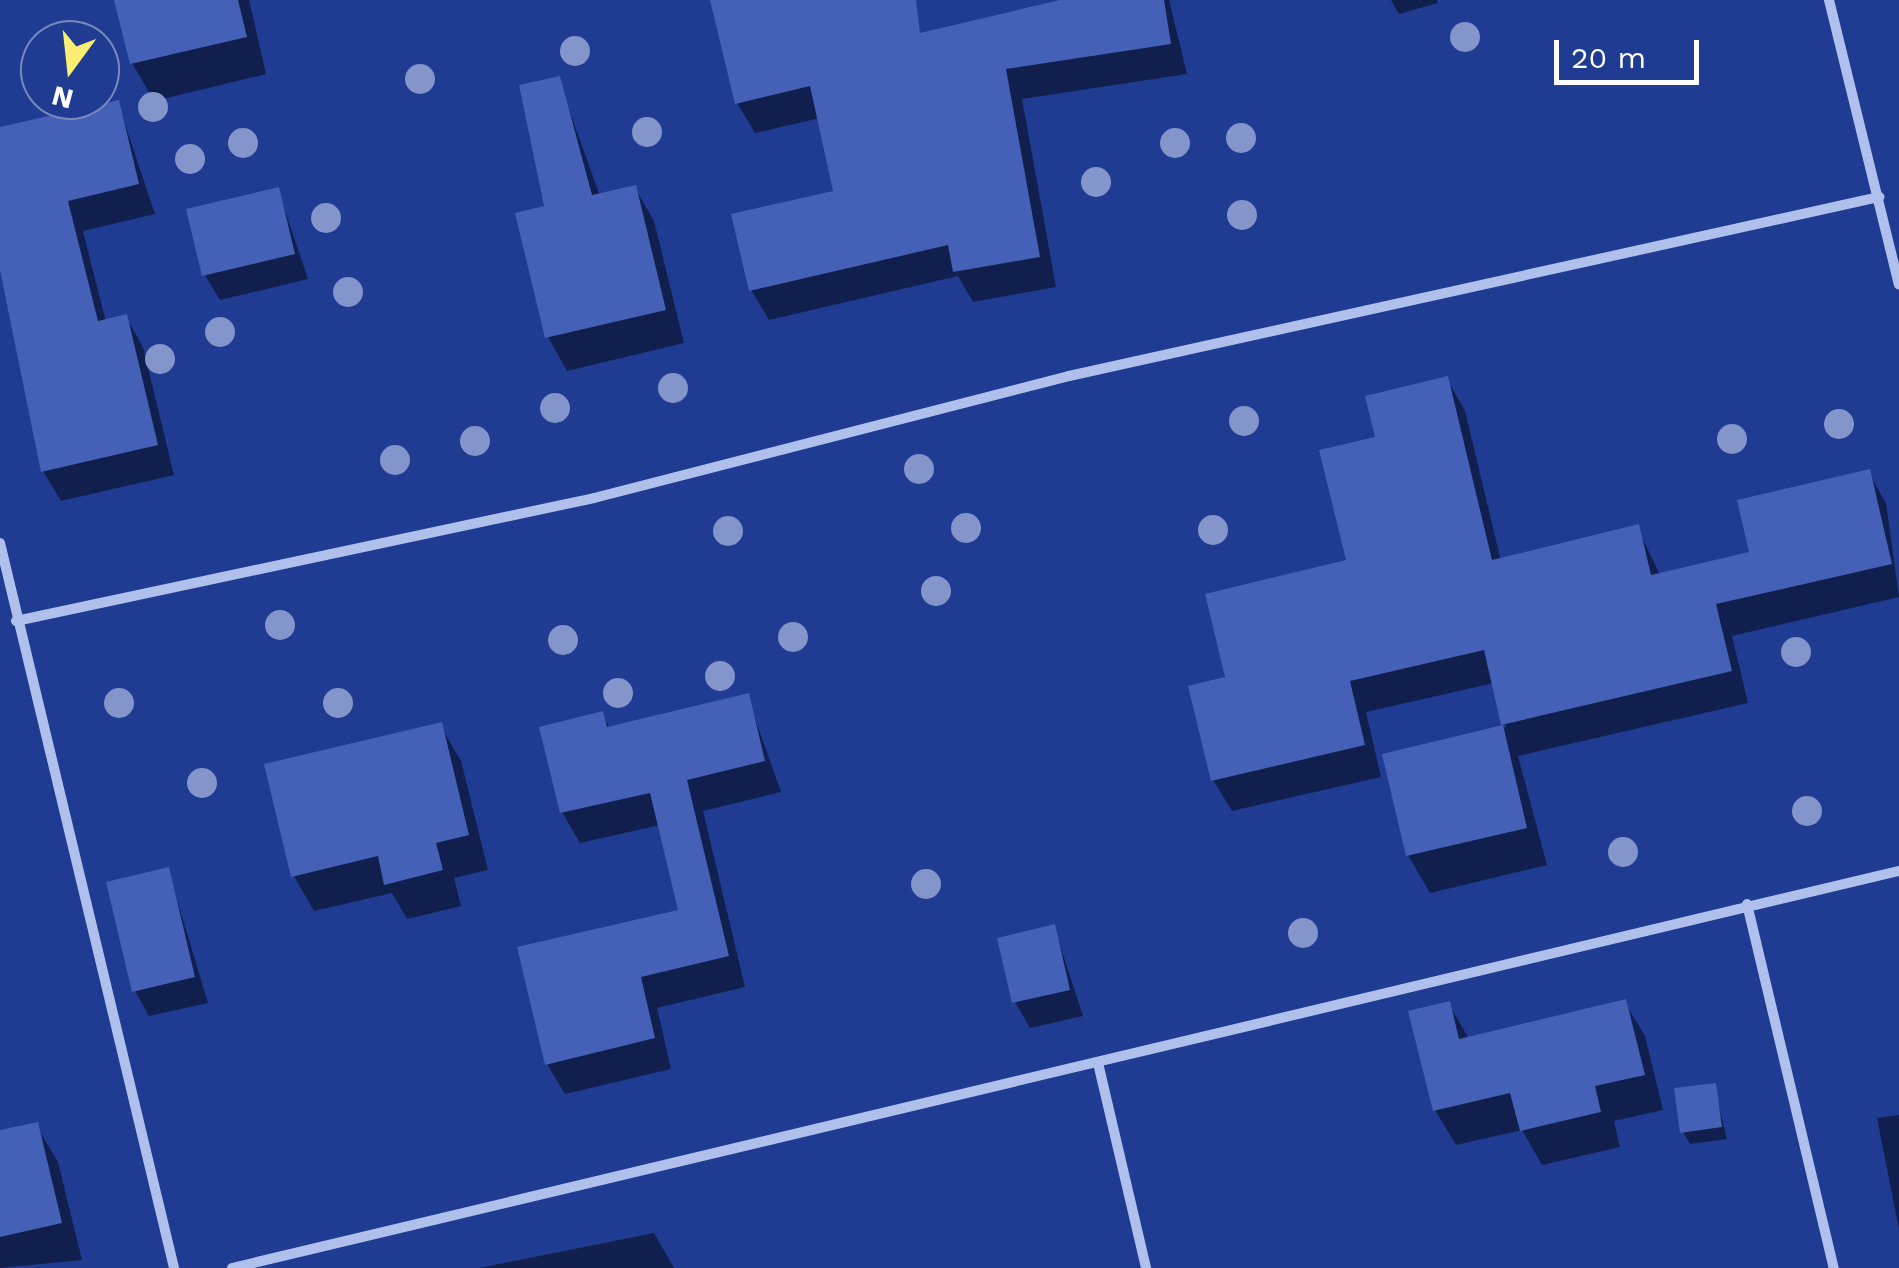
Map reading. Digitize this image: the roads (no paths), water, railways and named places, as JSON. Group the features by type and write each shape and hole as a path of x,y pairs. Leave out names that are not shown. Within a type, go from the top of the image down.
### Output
{"street":[{"path":"1829,0 1899,285"},
{"path":"16,621 594,498 1069,376 1879,197"},
{"path":"0,543 174,1268"},
{"path":"232,1268 1747,904 1899,871"},
{"path":"1747,904 1834,1268"},
{"path":"1098,1063 1146,1268"}]}
